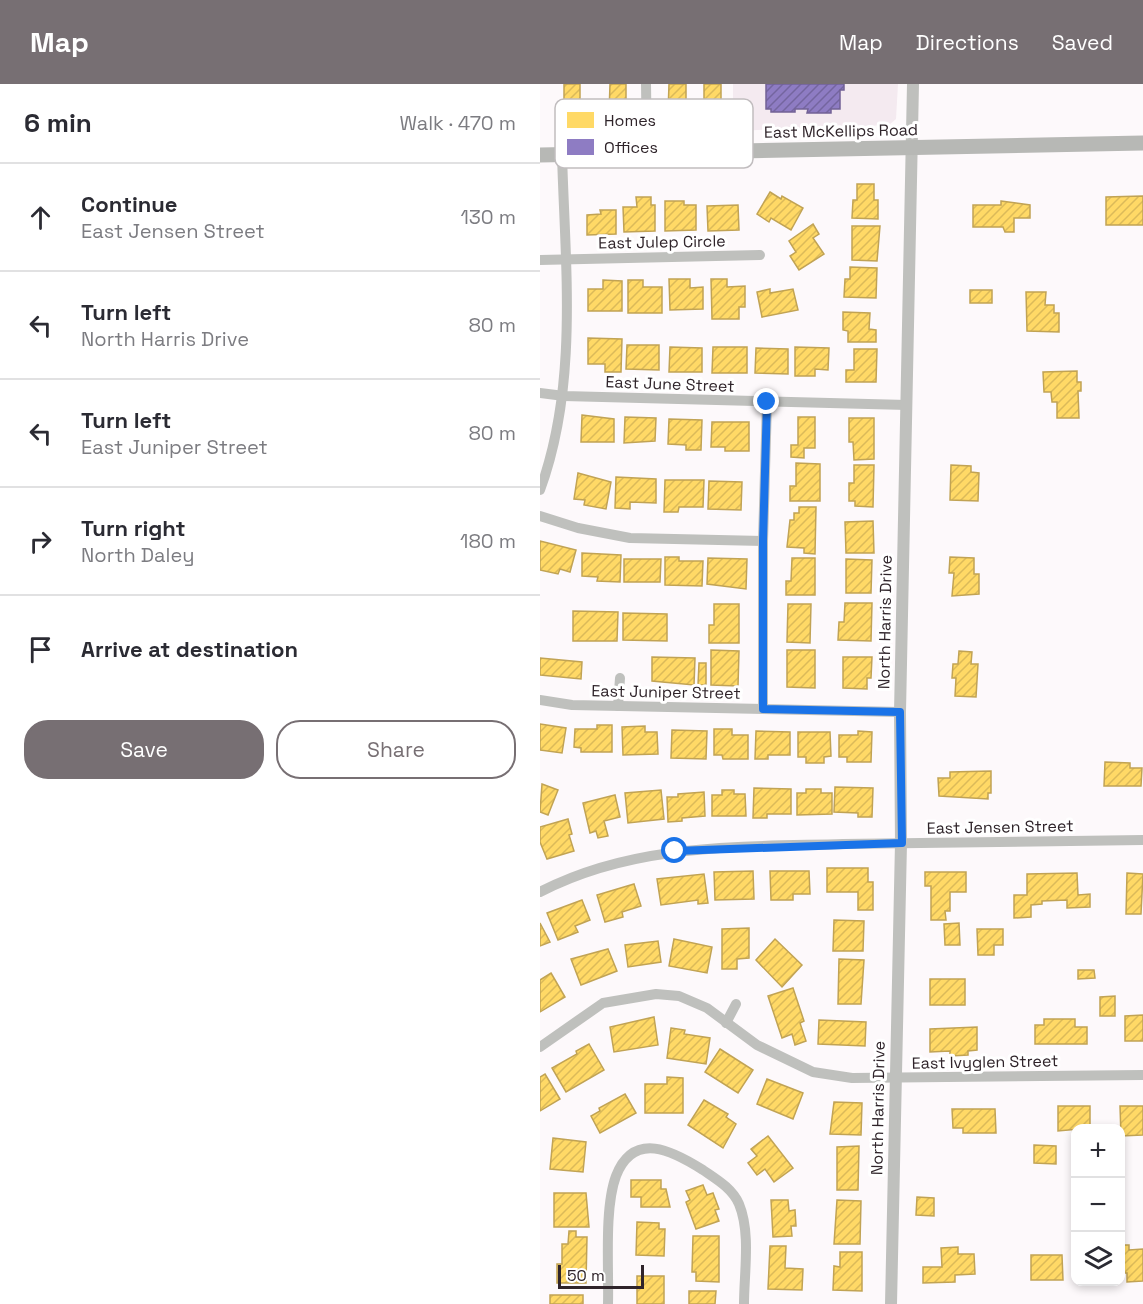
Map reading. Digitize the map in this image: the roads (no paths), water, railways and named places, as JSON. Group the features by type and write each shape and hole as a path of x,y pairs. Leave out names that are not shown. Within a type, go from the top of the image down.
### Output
{"main road":[{"name":"East McKellips Road","path":"753,150 1143,143"},
{"name":"East McKellips Road","path":"540,155 555,154"}],"street":[{"path":"646,84 646,99"},
{"name":"North Harris Drive","path":"891,1304 902,843 900,712 913,84"},
{"path":"540,490 545,460 564,396 565,259 562,168"},
{"name":"East Julep Circle","path":"540,260 760,255"},
{"name":"East June Street","path":"540,393 564,396 907,405"},
{"path":"763,709 763,541 767,402"},
{"path":"540,516 578,528 630,538 763,541"},
{"path":"618,706 620,678"},
{"name":"East Juniper Street","path":"540,700 572,705 900,712"},
{"name":"East Jensen Street","path":"540,892 561,881 602,868 635,858 675,851 902,843 1143,840"},
{"name":"East Ivyglen Street","path":"540,1047 603,1003 626,997 656,994 678,996 707,1008 758,1045 813,1072 852,1078 1143,1075"},
{"path":"726,1023 736,1004"},
{"path":"608,1304 611,1199 616,1177 624,1162 641,1148 661,1148 680,1155 725,1184 739,1203 744,1228 744,1304"}]}
